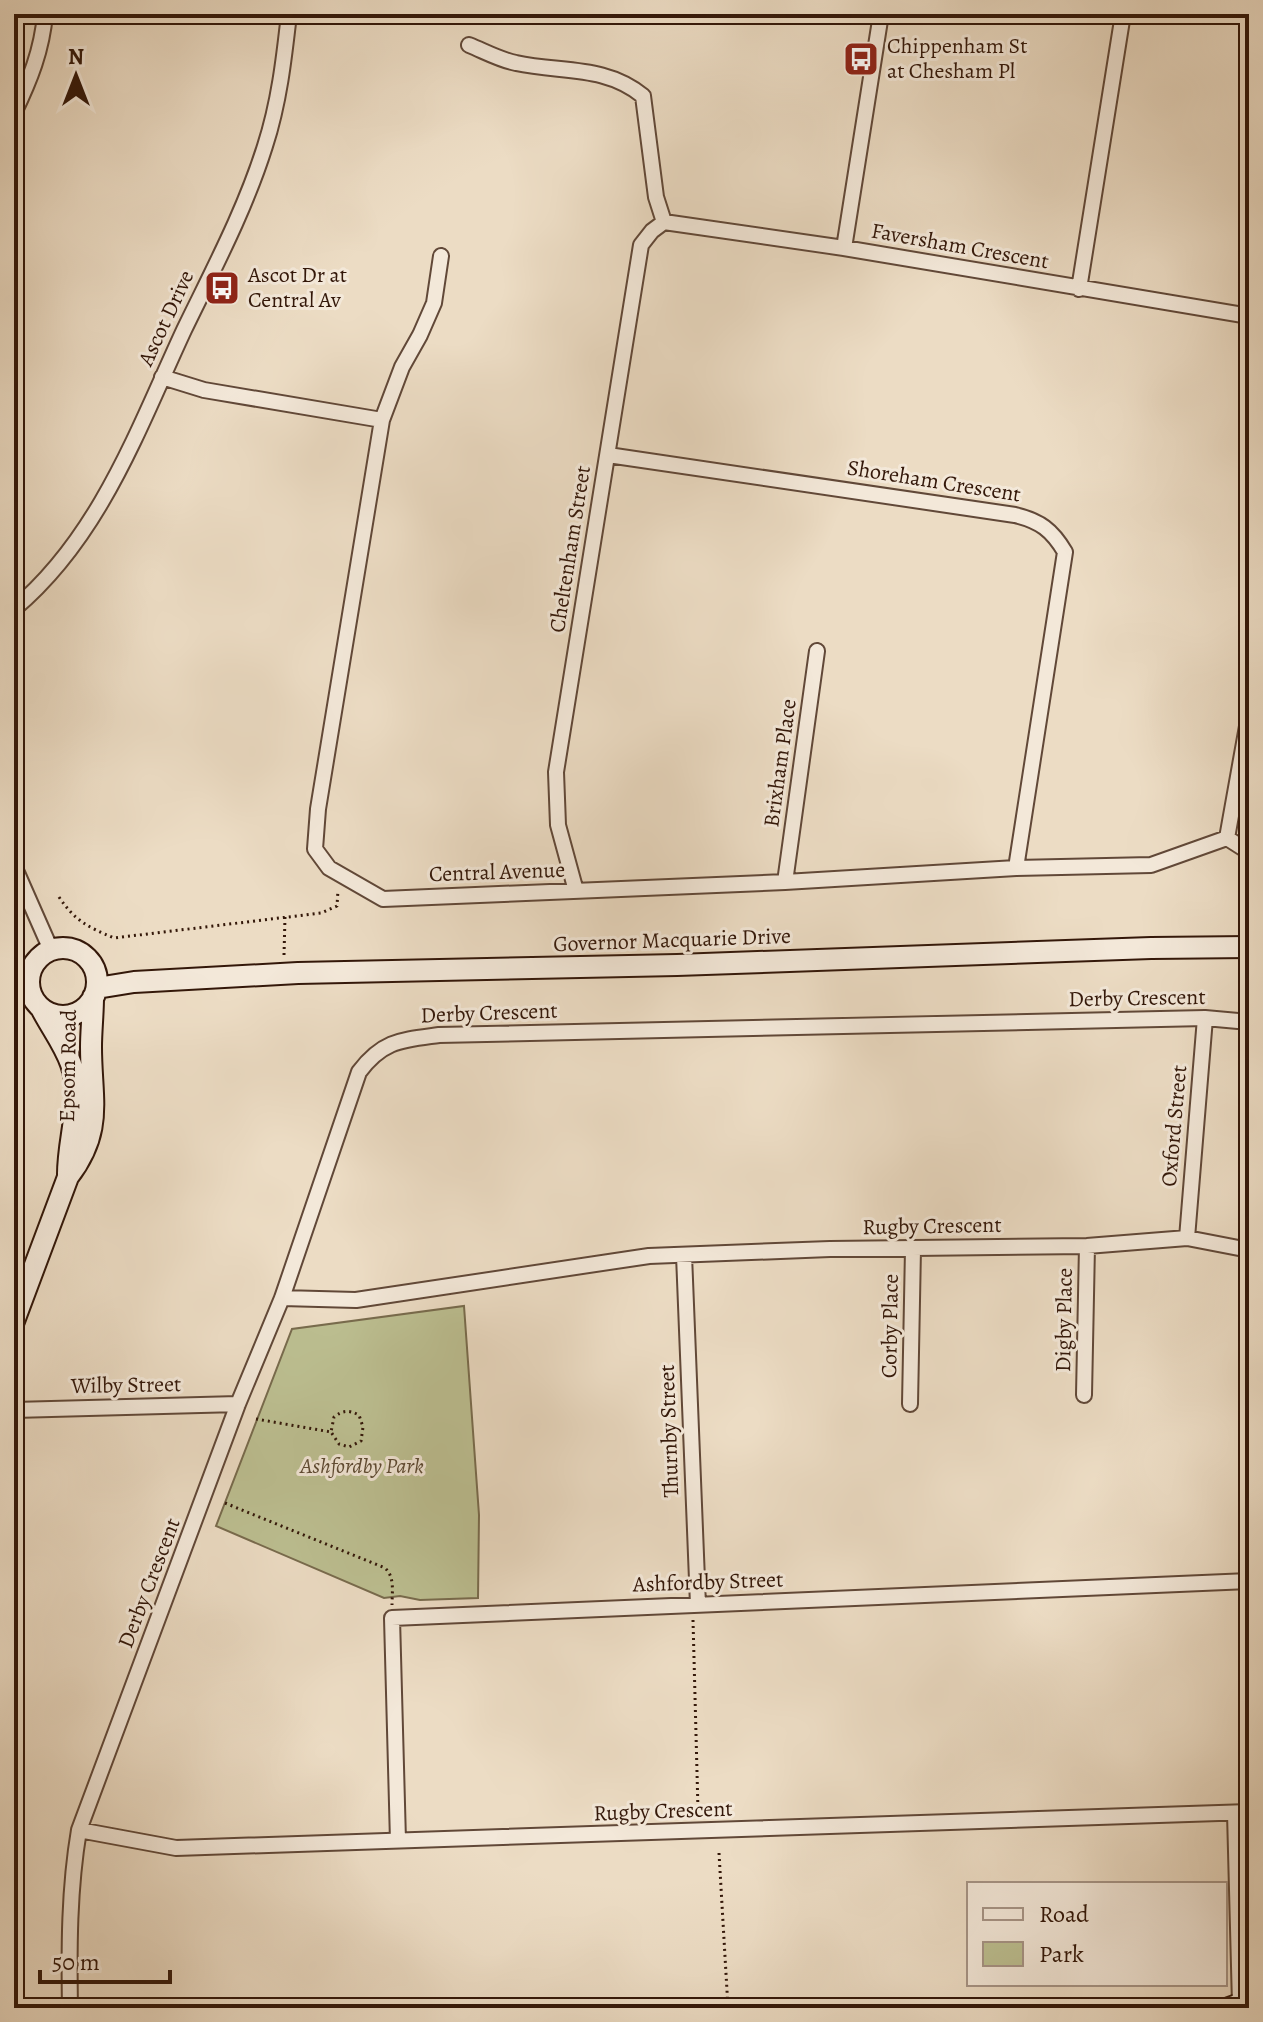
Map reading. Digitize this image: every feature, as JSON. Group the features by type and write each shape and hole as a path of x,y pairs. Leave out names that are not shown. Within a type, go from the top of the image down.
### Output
{"main road":[{"name":"Governor Macquarie Drive","path":"95,993 134,982 298,973 1249,947"},
{"path":"61,948 81,953 94,968 95,993 87,1006 70,1015 60,1016 28,996 30,971 35,962 51,950 61,948"},
{"name":"Epsom Road","path":"14,1321 68,1177 84,1157 94,1109 91,1048 95,993"},
{"name":"Epsom Road","path":"28,996 67,1054 75,1080 76,1108 68,1153 68,1177"}],"street":[{"path":"14,113 42,43 45,14"},
{"name":"Ascot Drive","path":"14,609 60,564 95,515 230,232 266,145 279,92 289,14"},
{"path":"844,248 880,14"},
{"path":"1079,289 1123,14"},
{"path":"469,45 513,63 609,75 643,96 656,197 664,222"},
{"path":"14,73 30,79"},
{"name":"Faversham Crescent","path":"664,222 844,248 1249,316"},
{"name":"Cheltenham Street","path":"576,891 558,825 556,772 641,245 664,222"},
{"name":"Central Avenue","path":"441,256 434,303 402,367 382,420 321,794 315,849 329,868 383,899 785,882 1016,868 1151,865 1227,838"},
{"path":"162,377 204,390 382,420"},
{"name":"Shoreham Crescent","path":"608,455 1015,515 1036,520 1059,542 1065,552 1016,868"},
{"name":"Brixham Place","path":"785,882 817,651"},
{"path":"1249,715 1227,838 1249,852"},
{"path":"14,866 51,950"},
{"name":"Derby Crescent","path":"70,2008 69,1929 72,1872 79,1830 238,1404 282,1298 359,1072 386,1044 439,1035 1205,1018 1249,1022"},
{"name":"Oxford Street","path":"1187,1238 1205,1018"},
{"name":"Rugby Crescent","path":"282,1298 356,1300 649,1256 830,1249 1087,1246 1187,1238 1249,1250"},
{"name":"Digby Place","path":"1084,1395 1087,1246"},
{"name":"Corby Place","path":"910,1404 913,1249"},
{"name":"Thurnby Street","path":"684,1255 698,1605"},
{"name":"Wilby Street","path":"14,1410 238,1404"},
{"name":"Ashfordby Street","path":"392,1618 1249,1581"},
{"path":"392,1618 398,1841"},
{"path":"1239,2006 1242,1813"},
{"name":"Rugby Crescent","path":"79,1830 176,1848 1242,1813"}],"path":[{"path":"59,897 72,915 88,927 114,938 321,913 337,906 339,887"},
{"path":"284,955 285,917"},
{"path":"14,927 14,950"},
{"path":"256,1419 331,1432 339,1444 349,1447 361,1441 363,1427 359,1415 343,1411 334,1417 331,1432"},
{"path":"225,1503 385,1568 392,1580 392,1618"},
{"path":"698,1605 693,1622 698,1810"},
{"path":"719,1853 728,2008"}],"green space":[{"name":"Ashfordby Park","path":"464,1306 479,1515 478,1598 384,1598 216,1526 292,1329"}],"place":[{"name":"Chippenham St at Chesham Pl","path":"861,59"},
{"name":"Ascot Dr at Central Av","path":"222,288"}]}
